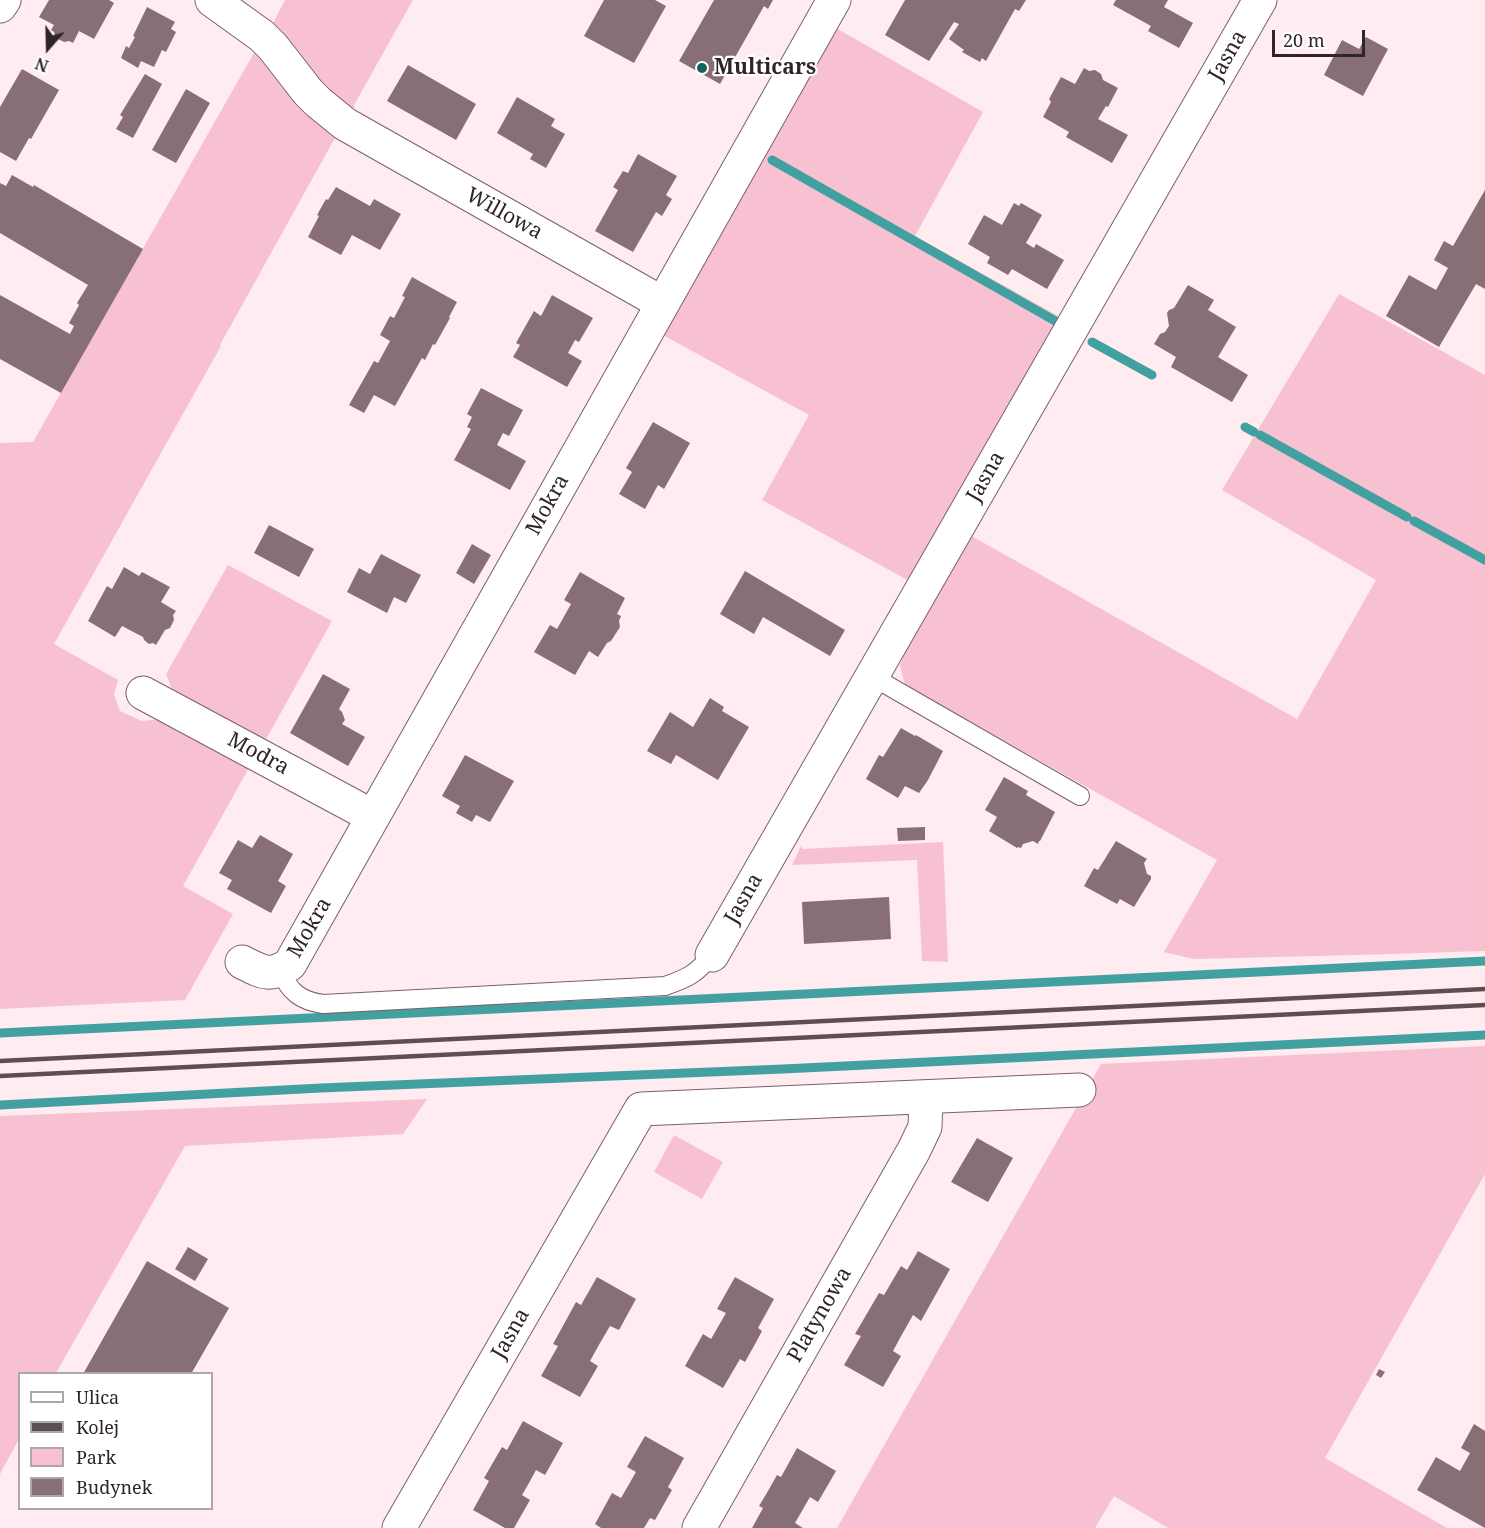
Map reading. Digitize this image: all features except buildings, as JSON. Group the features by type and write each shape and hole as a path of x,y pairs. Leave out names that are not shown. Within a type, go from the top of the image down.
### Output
{"street":[{"path":"0,6 4,0"},
{"name":"Willowa","path":"212,0 267,41 308,92 328,112 345,124 662,303"},
{"name":"Mokra","path":"242,962 261,972 272,973 290,964 834,0"},
{"name":"Jasna","path":"712,955 1260,0"},
{"name":"Modra","path":"143,693 372,816"},
{"path":"926,1098 1079,1090"},
{"name":"Jasna","path":"399,1528 641,1109 926,1098"},
{"name":"Platynowa","path":"699,1528 915,1150 925,1127 926,1098"}],"lane":[{"path":"873,677 1080,796"},
{"path":"280,971 291,990 306,1000 324,1004 665,986 686,979 701,968 712,955"}],"green space":[{"path":"285,0 413,0 354,105 354,113 349,116 270,29"},
{"path":"836,28 983,112 915,236 1062,318 911,582 762,500 809,415 661,334"},
{"path":"255,51 281,86 307,114 336,136 54,644 118,680 114,694 120,711 142,721 161,719 250,766 183,886 233,914 185,1000 0,1009 0,443 33,442"},
{"path":"1339,294 1485,375 1485,951 1194,959 1164,952 1217,860 905,685 900,666 907,643 968,534 1297,719 1376,580 1222,490"},
{"path":"228,565 332,621 264,743 174,695 166,674"},
{"path":"943,842 948,962 922,961 917,860 792,865 801,846 803,849"},
{"path":"1485,1046 1485,1174 1325,1458 1447,1528 1168,1528 1114,1496 1095,1528 837,1528 1101,1064"},
{"path":"427,1099 403,1134 185,1146 57,1372 18,1372 18,1441 0,1474 0,1116"},
{"path":"674,1135 723,1162 702,1199 654,1172"}],"waterway":[{"path":"772,160 1057,322"},
{"path":"1092,342 1152,375"},
{"path":"1245,427 1254,432"},
{"path":"1260,435 1407,517"},
{"path":"1414,521 1485,560"},
{"path":"0,1033 1485,961"},
{"path":"0,1105 321,1088 783,1069 1485,1035"}],"railway":[{"path":"0,1061 1485,989"},
{"path":"0,1076 1485,1005"}],"place":[{"name":"Multicars","path":"702,68"}]}
